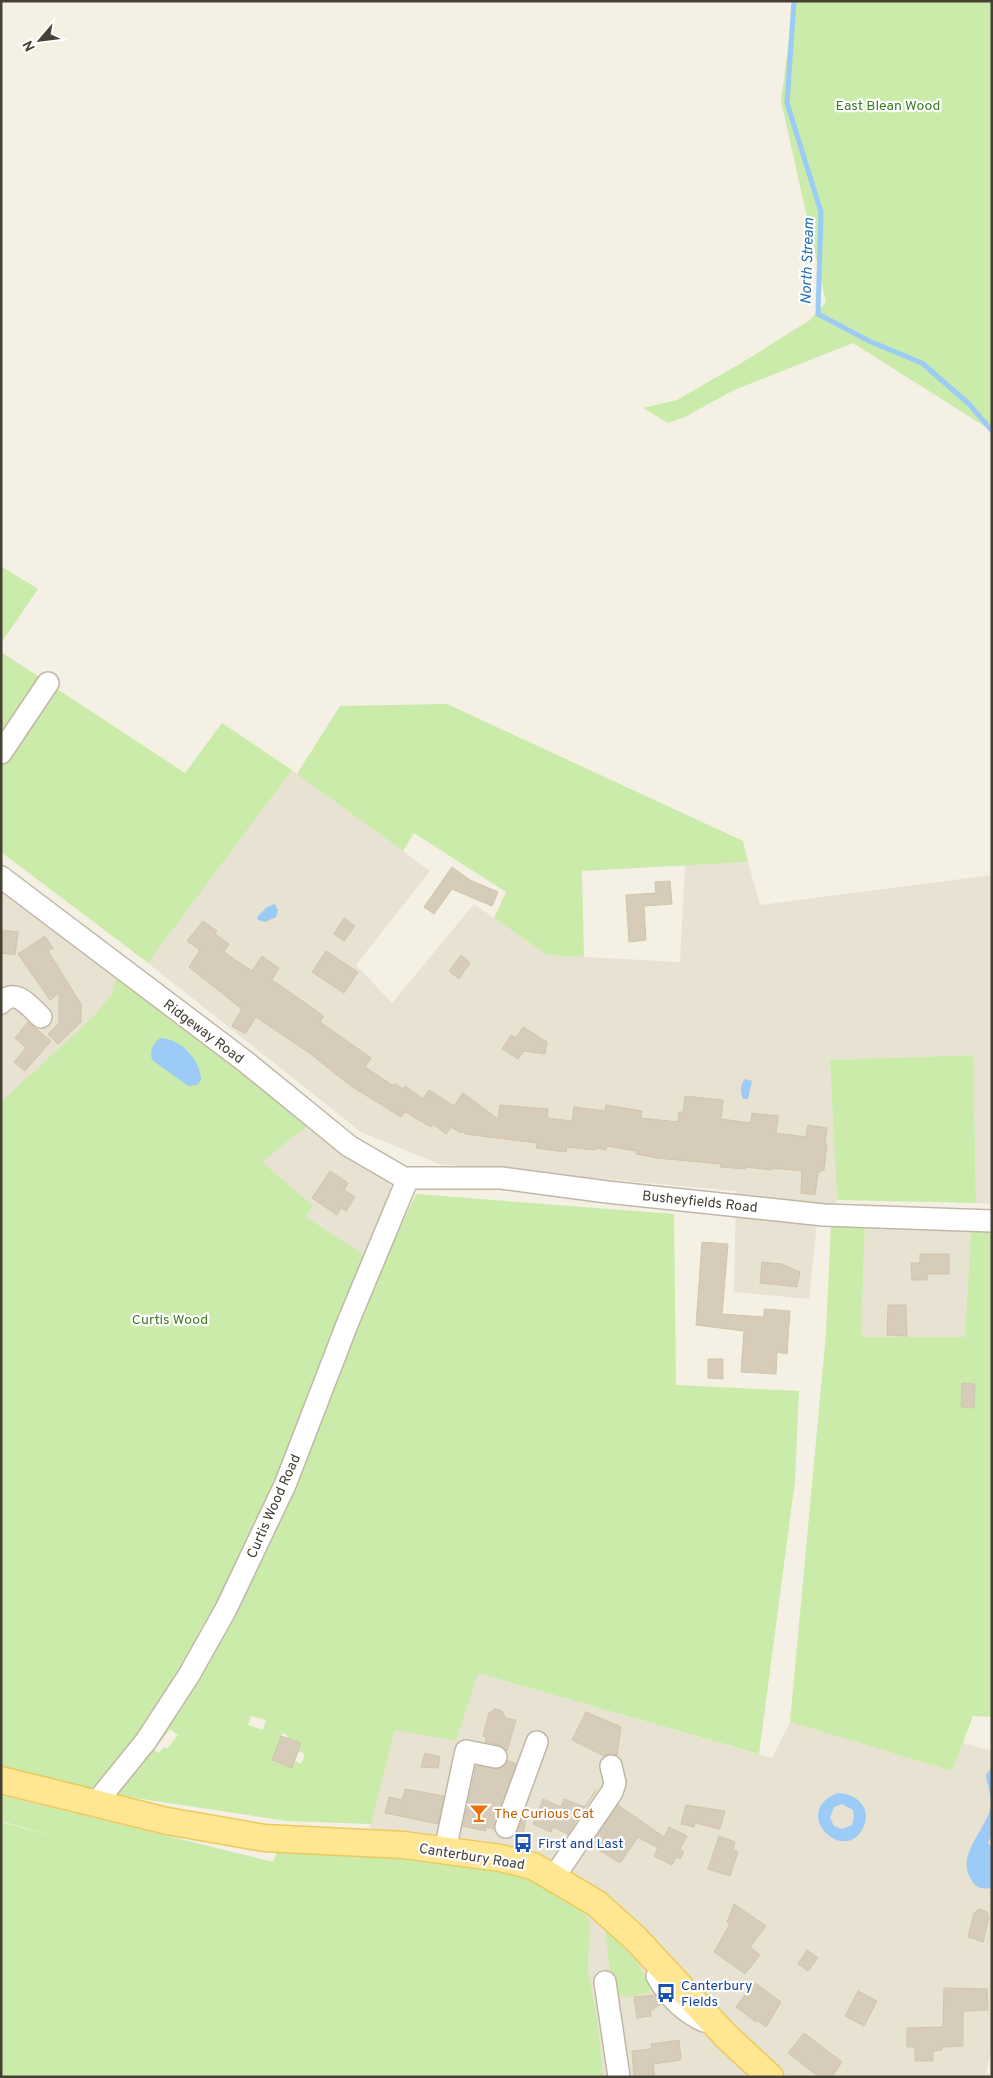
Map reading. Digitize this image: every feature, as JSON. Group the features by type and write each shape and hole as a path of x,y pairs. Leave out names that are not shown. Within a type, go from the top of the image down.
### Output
{"main road":[{"name":"Canterbury Road","path":"1,1780 167,1822 265,1838 404,1845 500,1858 533,1866 596,1903 650,1954 718,2027 770,2077"}],"street":[{"path":"1,753 48,683"},
{"name":"Ridgeway Road","path":"1,877 246,1062 349,1146 406,1180"},
{"path":"1,1003 7,997 14,995 41,1017"},
{"name":"Busheyfields Road","path":"406,1180 501,1178 607,1192 824,1214 992,1221"},
{"name":"Curtis Wood Road","path":"95,1804 146,1741 189,1675 226,1609 285,1485 350,1317 406,1180"},
{"path":"500,1858 506,1829 537,1742"},
{"path":"445,1850 466,1751 496,1757"},
{"path":"554,1877 612,1792 615,1783 611,1766"},
{"path":"605,1982 619,2077"}],"shaded area":[{"path":"292,770 430,871 356,965 392,1003 474,904 547,955 680,962 685,865 748,862 760,905 992,875 992,1204 976,1203 973,1055 830,1060 837,1200 817,1222 809,1299 734,1292 736,1191 439,1164 361,1132 148,963"},
{"path":"1,880 137,994 1,1114"},
{"path":"313,1121 386,1174 393,1191 367,1257 306,1217 313,1206 261,1162"},
{"path":"865,1223 971,1227 965,1337 861,1338"},
{"path":"478,1673 772,1758 790,1722 952,1771 963,1743 992,1751 992,2048 986,2072 992,2077 603,2077 598,2023 588,1969 590,1922 363,1852 395,1730 456,1740"}],"green space":[{"name":"East Blean Wood","path":"794,1 992,1 992,431 853,343 734,390 685,417 668,423 643,408 677,400 743,362 810,320 826,302 781,101"},
{"path":"1,566 38,589 1,643"},
{"path":"1,652 185,773 222,723 292,770 148,963 1,852"},
{"path":"447,704 743,841 748,862 582,871 584,957 547,955 494,918 506,892 414,833 403,851 297,774 340,706"},
{"name":"Curtis Wood","path":"119,966 313,1121 262,1162 313,1206 306,1217 367,1257 321,1395 416,1194 674,1214 676,1385 799,1391 795,1481 759,1754 478,1673 456,1741 395,1730 371,1824 287,1821 116,1795 95,1804 1,1780 1,1102 94,1016 112,994","holes":["251,1716 266,1720 263,1730 248,1725","170,1729 178,1735 167,1749 164,1747 159,1753 154,1750","283,1733 288,1736 285,1744 295,1741 301,1743 298,1751 305,1754 301,1764 295,1761 292,1768 272,1761"]},
{"path":"973,1055 976,1203 837,1200 830,1060"},
{"path":"831,1222 865,1223 861,1337 965,1337 971,1227 992,1228 992,1717 973,1716 952,1771 790,1722 826,1333"},
{"path":"1,1795 273,1862 279,1846 421,1856 504,1869 549,1884 580,1907 590,1922 588,1969 598,2023 603,2077 1,2077 1,1822 66,1840 1,1821"},
{"path":"605,1928 638,1963 652,1990 650,1992 625,1997 616,1994 612,1990"}],"water":[{"path":"275,904 278,910 276,917 265,922 258,920 257,917 267,907"},
{"path":"160,1038 176,1042 193,1058 200,1072 201,1080 197,1085 188,1086 152,1060 152,1048"},
{"path":"745,1079 752,1081 748,1099 743,1099 741,1094 741,1086"},
{"path":"992,1767 992,1834 988,1843 992,1848 992,1888 983,1888 976,1886 972,1881 967,1872 967,1862 969,1852 991,1806 986,1775"},
{"path":"838,1793 850,1795 860,1802 864,1807 866,1819 864,1826 856,1837 845,1841 835,1839 825,1832 820,1823 818,1812 824,1802","holes":["842,1804 853,1810 852,1825 842,1829 834,1826 830,1818 834,1807"]}],"building":[{"path":"452,867 470,880 498,892 492,906 452,889 434,914 424,907"},
{"path":"670,881 672,904 644,906 646,940 629,942 626,895 656,893 655,882"},
{"path":"344,918 355,926 344,941 334,934"},
{"path":"203,921 217,931 215,934 229,944 224,952 252,971 262,956 279,968 272,980 324,1016 320,1022 371,1058 365,1067 392,1085 396,1084 403,1089 405,1086 423,1099 429,1090 454,1106 463,1093 498,1119 500,1105 548,1109 547,1118 572,1121 574,1107 605,1111 606,1105 642,1111 641,1118 678,1122 679,1112 683,1112 685,1096 723,1100 721,1119 751,1123 752,1113 778,1116 776,1133 806,1137 808,1125 827,1128 824,1170 818,1172 815,1195 801,1193 802,1171 772,1168 772,1170 720,1167 721,1164 657,1158 636,1154 636,1151 607,1146 606,1150 567,1147 566,1152 536,1148 537,1143 465,1134 451,1127 446,1134 433,1124 431,1127 405,1112 401,1117 351,1086 308,1052 256,1017 245,1034 232,1026 242,1009 189,967 200,950 187,941"},
{"path":"1,930 18,932 15,955 1,953"},
{"path":"45,936 53,948 48,951 81,1004 81,1022 58,1044 48,1034 59,1023 59,993 50,1000 18,954"},
{"path":"326,951 358,972 344,993 312,972"},
{"path":"461,955 470,963 459,979 449,971"},
{"path":"28,1022 51,1041 25,1071 14,1062 26,1048 15,1038"},
{"path":"523,1027 547,1042 545,1054 524,1051 518,1059 502,1049 511,1035 516,1038"},
{"path":"330,1171 348,1183 344,1190 355,1197 346,1211 341,1208 337,1215 312,1198"},
{"path":"702,1242 728,1244 722,1314 764,1317 764,1309 790,1311 787,1354 777,1352 776,1374 741,1372 744,1331 696,1325"},
{"path":"920,1254 949,1254 949,1274 927,1274 927,1280 912,1280 911,1263 920,1263"},
{"path":"762,1262 782,1264 800,1272 797,1287 760,1283"},
{"path":"888,1305 906,1305 907,1336 887,1335"},
{"path":"708,1359 723,1359 723,1379 708,1378"},
{"path":"962,1383 975,1384 974,1408 961,1407"},
{"path":"495,1709 502,1711 506,1718 516,1720 507,1751 499,1745 485,1742 486,1737 483,1736 489,1713"},
{"path":"586,1712 621,1727 617,1755 609,1754 604,1756 572,1740"},
{"path":"281,1736 301,1743 292,1768 272,1760"},
{"path":"425,1753 440,1757 438,1768 421,1767"},
{"path":"507,1761 515,1763 515,1767 494,1829 486,1827 486,1831 463,1826 476,1766 500,1769"},
{"path":"405,1789 444,1796 438,1824 385,1813 389,1797 402,1800"},
{"path":"596,1790 568,1834 553,1827 551,1832 533,1824 543,1799 561,1807 564,1799 585,1807"},
{"path":"618,1805 664,1837 669,1827 687,1836 680,1849 684,1852 680,1859 676,1857 672,1865 654,1856 658,1848 638,1837 620,1863 591,1845"},
{"path":"686,1805 725,1811 720,1829 695,1823 694,1827 681,1824"},
{"path":"523,1818 526,1818 523,1835 516,1834"},
{"path":"719,1836 735,1842 733,1850 738,1852 730,1876 708,1869"},
{"path":"734,1904 766,1926 750,1947 760,1955 745,1974 714,1952 730,1924 727,1922"},
{"path":"980,1909 987,1912 989,1917 983,1942 968,1937 974,1913"},
{"path":"807,1950 818,1958 808,1971 798,1964"},
{"path":"754,1982 781,2002 766,2027 736,2007"},
{"path":"944,1988 987,1989 988,2010 963,2011 963,2046 942,2047 942,2050 933,2051 933,2061 915,2061 915,2047 907,2047 907,2028 943,2027"},
{"path":"858,1991 877,2001 864,2026 845,2016"},
{"path":"654,1995 661,2004 650,2011 651,2016 637,2018 634,1997"},
{"path":"804,2033 842,2062 832,2077 819,2077 788,2053"},
{"path":"679,2040 681,2060 653,2064 655,2077 634,2077 632,2051 652,2049 651,2044"}],"waterway":[{"name":"North Stream","path":"794,1 787,103 821,212 818,314 869,341 922,363 969,404 992,431"}],"place":[{"name":"The Curious Cat","path":"479,1813"},
{"name":"First and Last","path":"523,1843"},
{"name":"Canterbury Fields","path":"666,1993"}]}
